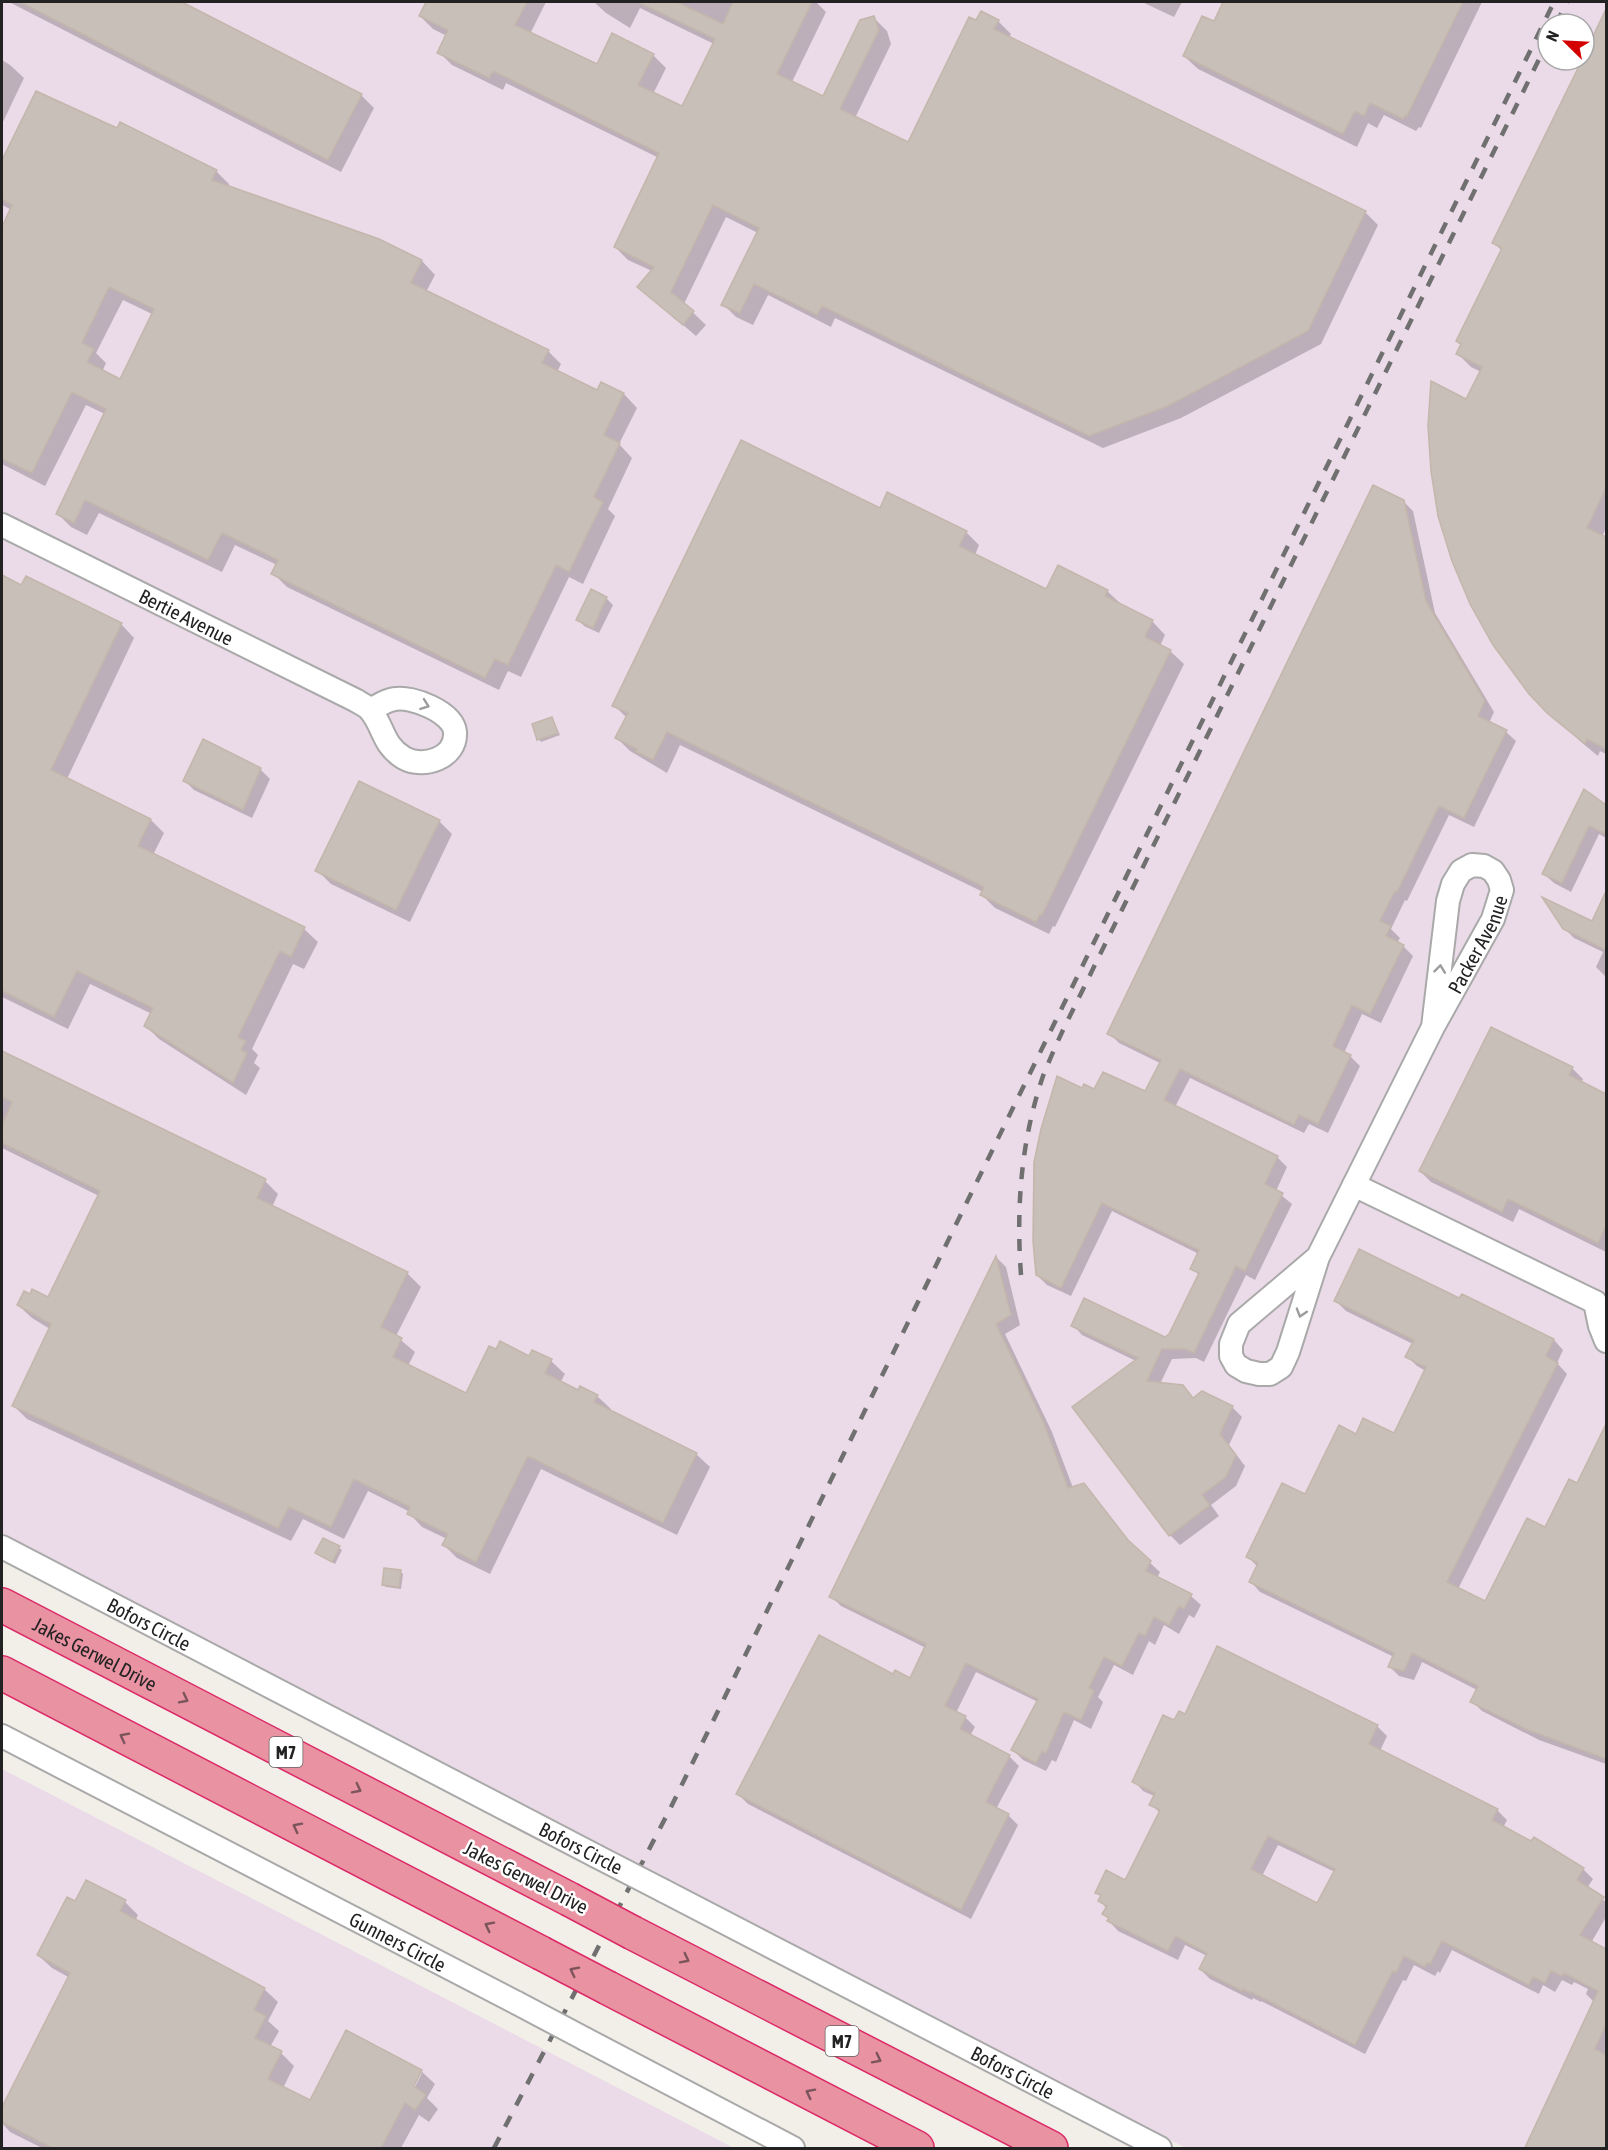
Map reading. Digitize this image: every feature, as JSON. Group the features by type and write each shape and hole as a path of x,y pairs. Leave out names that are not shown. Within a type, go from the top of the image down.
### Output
{"highway":[{"name":"Jakes Gerwel Drive","path":"2,1605 1051,2148"},
{"path":"2,1673 917,2148"}],"street":[{"name":"Bertie Avenue","path":"2,525 355,700 370,710"},
{"name":"Packer Avenue","path":"1318,1257 1239,1324 1231,1344 1231,1356 1236,1365 1246,1371 1259,1374 1270,1374 1281,1367 1288,1352 1318,1257 1433,1027 1493,919 1502,890 1493,871 1484,866 1472,865 1461,871 1453,884 1448,901 1433,1027"},
{"path":"1354,1185 1601,1299 1600,1326 1606,1341"},
{"name":"Bofors Circle","path":"2,1547 1160,2148"},
{"name":"Gunners Circle","path":"2,1736 793,2148"}],"shaded area":[{"path":"2,2 1606,2 1606,2148 1186,2148 2,1533"},
{"path":"2,1769 734,2148 2,2148"}],"building":[{"path":"20,2 182,2 362,94 328,160"},
{"path":"426,2 527,2 515,25 597,64 612,33 654,54 638,85 682,106 715,39 638,2 677,2 723,24 733,2 812,2 777,74 823,96 860,20 874,16 879,30 840,109 908,142 969,17 976,20 981,11 999,20 994,29 1366,211 1308,331 1168,406 1089,436 822,306 817,315 754,284 740,313 721,305 759,228 713,205 671,292 694,311 683,325 637,287 654,267 614,247 659,153 493,71 489,78 437,53 448,30 419,16"},
{"path":"1223,2 1463,2 1407,116 1405,115 1403,119 1370,103 1364,116 1355,111 1343,134 1183,56 1202,16 1214,21"},
{"path":"1606,9 1606,488 1587,528 1606,537 1606,749 1587,739 1585,744 1547,713 1529,694 1493,645 1470,604 1452,561 1438,516 1431,471 1428,426 1431,381 1466,399 1482,367 1456,354 1461,344 1456,341 1502,248 1492,243 1576,72 1596,72 1596,30"},
{"path":"36,91 117,128 120,122 217,170 212,180 379,239 422,260 411,283 549,350 542,363 597,390 601,382 624,393 604,435 620,443 594,497 603,502 569,572 556,565 508,665 495,659 485,678 271,574 278,560 222,533 208,560 85,500 74,523 56,514 106,409 72,392 32,473 2,459 2,227 12,205 2,199 2,160","holes":["109,287 154,309 120,379 87,362 94,349 82,343"]},
{"path":"741,440 880,508 887,492 967,531 959,546 1046,589 1058,565 1108,590 1105,596 1153,620 1145,637 1171,650 1042,915 1040,914 1036,922 980,895 984,887 667,732 653,760 615,738 628,713 612,706"},
{"path":"1373,485 1404,500 1426,601 1485,701 1478,716 1507,730 1464,818 1439,806 1397,892 1395,891 1380,921 1391,926 1386,936 1404,945 1370,1014 1352,1005 1333,1046 1351,1055 1318,1124 1299,1115 1294,1125 1180,1069 1164,1100 1278,1156 1265,1184 1283,1193 1245,1271 1236,1266 1194,1353 1185,1349 1162,1349 1147,1381 1183,1385 1193,1398 1202,1391 1233,1406 1220,1434 1236,1455 1226,1477 1202,1495 1210,1505 1169,1536 1072,1407 1138,1358 1071,1326 1084,1298 1165,1337 1169,1334 1199,1273 1190,1269 1199,1250 1102,1203 1061,1288 1036,1275 1033,1241 1034,1162 1057,1076 1082,1088 1084,1084 1094,1089 1103,1072 1145,1091 1161,1060 1107,1034"},
{"path":"2,575 21,585 26,576 122,623 51,770 151,819 138,846 305,927 291,957 280,951 238,1037 246,1041 241,1050 247,1053 233,1083 144,1026 153,1008 77,971 54,1017 2,991"},
{"path":"591,589 607,597 593,628 576,620"},
{"path":"552,717 558,733 537,740 532,724"},
{"path":"203,739 261,768 243,810 183,781"},
{"path":"359,781 440,820 396,910 315,871"},
{"path":"1584,789 1606,805 1606,834 1589,826 1562,883 1542,874"},
{"path":"1606,891 1606,950 1563,929 1542,897 1592,921"},
{"path":"1491,1027 1573,1067 1569,1075 1606,1094 1606,1226 1598,1243 1508,1199 1502,1212 1419,1171"},
{"path":"2,1051 266,1179 257,1198 408,1272 381,1327 402,1338 393,1357 466,1393 489,1346 496,1349 500,1341 529,1356 532,1350 552,1359 545,1373 578,1390 580,1386 598,1395 594,1402 697,1453 663,1523 528,1456 476,1562 442,1545 448,1534 407,1514 410,1507 354,1479 331,1527 289,1507 278,1528 12,1406 51,1324 17,1305 24,1291 30,1294 32,1289 48,1297 100,1191 2,1143 2,1125 12,1102 2,1097"},
{"path":"1359,1249 1459,1298 1462,1294 1554,1339 1546,1356 1558,1363 1447,1582 1485,1601 1527,1518 1545,1527 1569,1479 1577,1483 1606,1424 1606,1759 1528,1730 1470,1702 1478,1686 1412,1653 1404,1671 1388,1667 1394,1653 1249,1582 1258,1563 1246,1557 1282,1483 1305,1494 1339,1425 1356,1434 1363,1418 1394,1433 1426,1367 1405,1357 1414,1340 1334,1301"},
{"path":"996,1256 1011,1315 996,1324 1043,1421 1068,1488 1084,1483 1128,1540 1151,1561 1146,1571 1192,1594 1184,1609 1179,1606 1169,1625 1154,1617 1145,1636 1139,1633 1122,1666 1104,1657 1089,1688 1094,1691 1081,1720 1064,1712 1046,1753 1042,1751 1036,1763 1011,1750 1038,1699 966,1663 945,1706 966,1716 960,1729 1010,1755 986,1802 1009,1814 961,1910 736,1794 819,1635 893,1674 895,1670 910,1678 926,1644 829,1597"},
{"path":"323,1538 340,1546 332,1562 315,1553"},
{"path":"384,1568 401,1570 399,1587 382,1585"},
{"path":"1217,1646 1378,1725 1369,1744 1498,1809 1492,1820 1531,1841 1534,1837 1584,1868 1577,1880 1604,1897 1580,1935 1606,1949 1606,2024 1595,2049 1606,2055 1606,2148 1525,2148 1598,1991 1564,1973 1562,1976 1551,1971 1545,1983 1533,1977 1529,1985 1442,1941 1430,1964 1427,1963 1425,1967 1404,1956 1396,1973 1393,1971 1355,2045 1251,1992 1243,1989 1242,1991 1199,1969 1207,1953 1175,1936 1168,1951 1107,1921 1109,1918 1102,1914 1107,1906 1098,1901 1101,1895 1095,1893 1106,1870 1125,1880 1160,1810 1149,1805 1155,1793 1132,1782 1163,1715 1174,1720 1179,1711 1185,1714","holes":["1268,1836 1335,1869 1317,1903 1251,1869"]},
{"path":"86,1880 126,1900 120,1911 265,1988 254,2010 266,2016 255,2038 282,2051 268,2079 310,2100 346,2030 422,2070 414,2086 426,2095 415,2110 405,2103 381,2148 52,2148 2,2122 2,2107 70,1973 37,1955 67,1897 75,1901"}],"railway":[{"path":"494,2148 670,1809 1554,2"},
{"path":"1562,12 1567,2"},
{"path":"1021,1275 1019,1224 1025,1150 1036,1100 1050,1059 1536,65"}]}
